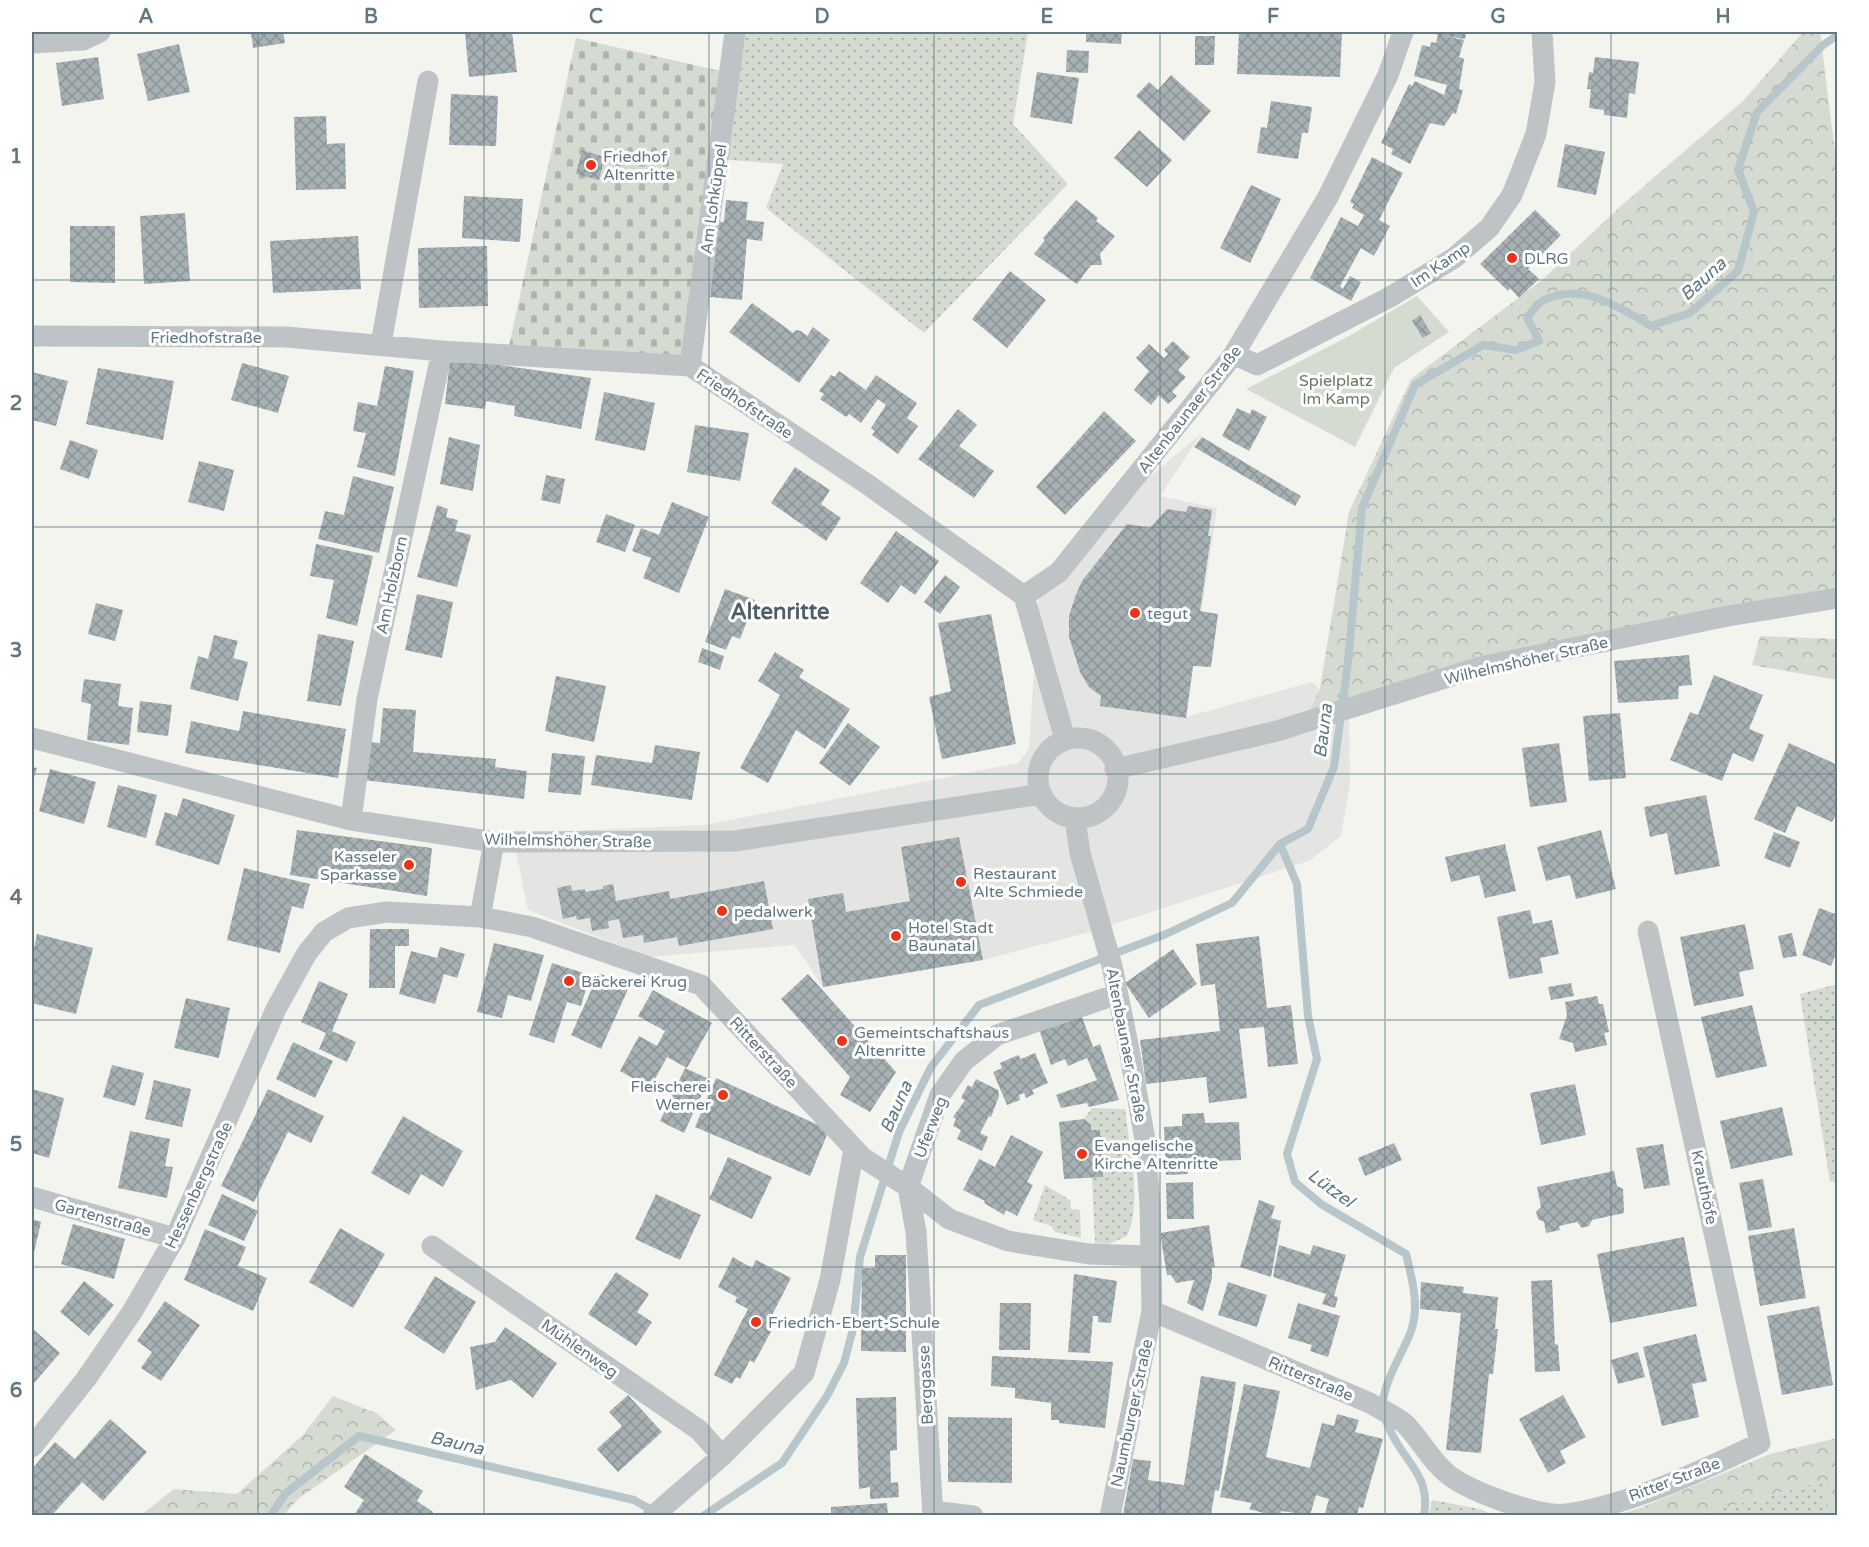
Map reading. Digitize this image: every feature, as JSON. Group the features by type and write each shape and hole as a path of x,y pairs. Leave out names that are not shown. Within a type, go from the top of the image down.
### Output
{"street":[{"name":"Am Lohküppel","path":"690,366 735,32"},
{"name":"Altenbaunaer Straße","path":"1024,596 1059,572 1234,354 1328,197 1388,75 1403,32"},
{"name":"Im Kamp","path":"1234,354 1257,365 1390,297 1454,258 1489,228 1512,195 1536,134 1545,82 1542,32"},
{"path":"32,43 90,34"},
{"path":"381,344 428,81"},
{"name":"Friedhofstraße","path":"32,336 286,337 442,351 690,366 867,484 1024,596"},
{"name":"Am Holzborn","path":"351,820 367,699 442,351"},
{"path":"1024,596 1065,739"},
{"name":"Wilhelmshöher Straße","path":"1115,768 1304,723 1480,667 1728,616 1838,597"},
{"path":"1084,737 1109,751 1115,768 1118,788 1112,801 1098,814 1075,819 1056,812 1041,795 1038,773 1045,754 1065,739 1084,737"},
{"name":"Wilhelmshöher Straße","path":"32,738 351,820 494,842 735,841 1041,795"},
{"name":"Altenbaunaer Straße","path":"1075,819 1080,853 1112,966 1145,1140 1150,1204 1149,1256 1152,1311"},
{"path":"480,917 494,842"},
{"name":"Ritterstraße","path":"348,918 387,912 480,917 532,927 701,985 861,1155 950,1219 1008,1241 1089,1254 1149,1256"},
{"name":"Hessenbergstraße","path":"32,1446 99,1360 132,1312 175,1238 276,1009 308,953 324,932 348,918"},
{"name":"Krauthöfe","path":"1648,931 1760,1443"},
{"name":"Uferweg","path":"903,1183 940,1095 964,1061 997,1035 1118,994"},
{"path":"660,1509 723,1456 804,1373 861,1155"},
{"name":"Berggasse","path":"903,1183 916,1232 933,1513 973,1515"},
{"name":"Gartenstraße","path":"32,1197 175,1238"},
{"name":"Mühlenweg","path":"432,1246 699,1430 723,1456"},
{"name":"Ritterstraße","path":"1152,1311 1370,1403 1404,1423 1449,1476"},
{"name":"Naumburger Straße","path":"1110,1515 1152,1311"},
{"name":"Ritter Straße","path":"1449,1476 1477,1491 1519,1507 1564,1515 1652,1490 1705,1469 1760,1443"}],"shaded area":[{"path":"1202,433 1160,496 1217,508 1186,717 1312,682 1349,716 1350,783 1341,836 1309,861 1086,933 983,960 823,987 795,945 649,957 528,910 516,852 519,833 705,825 1018,763 1029,749 1039,591 1118,503"}],"green space":[{"path":"735,32 1028,32 1013,124 1068,184 924,333 766,208 783,164 718,159"},
{"path":"1803,32 1820,32 1838,176 1837,598 1480,667 1304,723 1320,688 1349,512 1411,379 1541,281 1622,205 1744,100"},
{"path":"576,38 729,73 690,366 507,355"},
{"name":"Spielplatz Im Kamp","path":"1417,296 1449,332 1394,368 1355,447 1246,389 1349,336"},
{"path":"1760,636 1837,639 1837,680 1752,665"},
{"path":"1837,984 1838,1182 1830,1182 1800,994"},
{"path":"1092,1108 1125,1109 1132,1157 1134,1207 1132,1222 1127,1236 1109,1244 1095,1243 1092,1178 1102,1177 1100,1130 1091,1130 1084,1119"},
{"path":"1045,1185 1070,1200 1071,1209 1080,1210 1081,1238 1055,1232 1051,1226 1033,1220"},
{"path":"333,1396 378,1414 396,1430 298,1499 284,1515 141,1515 174,1489 237,1494 303,1435"},
{"path":"1837,1438 1837,1515 1827,1515 1824,1481 1697,1515 1617,1515 1640,1508 1770,1454"},
{"path":"1824,1481 1827,1515 1697,1515"},
{"path":"1432,1500 1480,1509 1492,1515 1429,1515"}],"building":[{"path":"251,32 283,32 285,43 253,48"},
{"path":"465,32 512,32 517,72 469,77"},
{"path":"1086,32 1122,32 1121,44 1086,42"},
{"path":"1239,32 1342,32 1340,77 1237,74"},
{"path":"1432,32 1466,32 1465,39 1445,36 1464,40 1459,57 1464,59 1459,89 1463,90 1456,114 1453,113 1444,126 1430,123 1410,164 1391,154 1393,149 1381,143 1409,84 1412,86 1415,81 1444,95 1447,85 1414,76 1422,45 1430,47 1431,42 1436,43 1438,35"},
{"path":"1195,36 1215,36 1214,65 1195,65"},
{"path":"179,44 190,92 148,101 137,54"},
{"path":"1067,50 1089,51 1088,73 1066,72"},
{"path":"98,57 104,99 62,106 56,63"},
{"path":"1595,57 1639,62 1635,94 1629,93 1627,118 1604,115 1604,110 1589,108 1591,89 1587,89 1589,72 1593,73"},
{"path":"1037,72 1079,78 1072,124 1030,117"},
{"path":"1171,75 1211,111 1184,141 1136,96 1149,82 1158,90"},
{"path":"451,94 498,96 496,146 449,145"},
{"path":"1271,101 1312,107 1308,133 1302,133 1298,159 1257,153 1261,127 1267,128"},
{"path":"326,116 327,144 345,143 346,189 296,190 294,117"},
{"path":"1139,130 1172,160 1147,187 1114,158"},
{"path":"1565,144 1605,152 1596,195 1557,187"},
{"name":"Friedhof Altenritte","path":"582,150 605,157 599,180 576,174"},
{"path":"1372,157 1403,173 1379,220 1390,226 1374,256 1361,248 1340,286 1343,289 1350,276 1361,282 1351,301 1310,278 1341,217 1358,226 1364,215 1352,208 1354,204 1350,202"},
{"path":"1251,185 1281,199 1250,263 1220,248"},
{"path":"464,196 523,199 520,242 462,238"},
{"path":"726,200 748,202 746,220 764,222 762,241 747,239 742,300 710,297 716,221 724,222"},
{"path":"1076,200 1098,218 1096,221 1115,236 1100,254 1102,265 1091,265 1077,284 1034,254 1045,240 1043,238"},
{"name":"DLRG","path":"1535,210 1561,235 1528,269 1539,279 1519,298 1510,288 1508,291 1480,264"},
{"path":"185,213 190,281 144,284 140,216"},
{"path":"70,226 115,226 115,283 70,282"},
{"path":"358,236 361,289 273,293 270,241"},
{"path":"487,246 488,306 419,308 418,248"},
{"path":"1010,271 1046,300 1007,348 972,319"},
{"path":"752,303 793,333 796,330 801,331 807,336 813,327 830,340 799,383 729,332"},
{"path":"1420,315 1431,333 1423,338 1412,321"},
{"path":"1173,341 1190,357 1178,370 1186,377 1172,392 1177,396 1168,404 1159,395 1151,405 1134,390 1149,371 1136,358 1149,344 1164,358 1168,354 1164,350"},
{"path":"450,358 591,378 581,429 514,416 515,406 486,401 485,409 445,404"},
{"path":"242,363 289,376 278,413 231,400"},
{"path":"385,366 414,371 395,476 357,467 366,433 353,431 358,402 377,406"},
{"path":"98,368 174,381 163,440 86,424"},
{"path":"839,371 866,390 876,375 917,403 907,418 918,426 898,454 872,435 875,431 871,428 886,405 878,399 861,423 849,414 846,417 820,399 824,394 819,391 831,375 835,377"},
{"path":"32,372 68,381 56,426 32,420"},
{"path":"604,392 655,403 645,451 595,440"},
{"path":"1237,408 1250,414 1252,409 1267,417 1249,451 1222,436"},
{"path":"958,409 977,425 959,446 994,471 974,498 918,459"},
{"path":"1104,411 1136,441 1065,515 1036,487"},
{"path":"695,425 749,433 740,481 687,472"},
{"path":"449,437 480,445 473,491 440,484"},
{"path":"1202,437 1301,496 1295,506 1194,447"},
{"path":"70,440 98,450 89,479 60,469"},
{"path":"199,461 234,470 224,511 188,502"},
{"path":"795,467 830,490 821,504 841,518 826,541 771,503"},
{"path":"546,475 565,479 560,504 541,500"},
{"path":"353,476 394,487 379,553 318,539 325,511 344,515"},
{"path":"672,502 709,517 679,593 643,578 651,558 632,551 641,528 659,535"},
{"path":"437,505 448,509 446,517 458,520 455,531 471,535 457,587 417,577"},
{"name":"tegut","path":"1188,506 1212,510 1208,536 1211,536 1200,611 1218,614 1211,667 1193,666 1186,718 1100,706 1101,696 1089,687 1080,672 1069,637 1069,616 1082,581 1127,524 1150,528 1167,509 1186,512"},
{"path":"606,514 635,525 625,552 596,542"},
{"path":"896,531 939,561 915,595 901,585 888,603 860,583"},
{"path":"316,544 373,556 357,626 326,618 334,580 310,576"},
{"path":"945,575 960,587 940,614 924,602"},
{"path":"725,589 755,600 740,639 732,636 726,650 705,642"},
{"path":"417,594 453,602 442,658 405,650"},
{"path":"96,603 123,610 115,641 88,634"},
{"path":"991,614 1016,744 942,759 929,697 951,691 938,623"},
{"path":"318,634 354,641 341,706 307,701"},
{"path":"214,635 238,641 233,658 248,662 238,701 190,689 198,656 208,659"},
{"path":"702,648 724,656 720,670 698,662"},
{"path":"775,652 804,670 799,677 850,709 825,749 796,730 768,783 740,768 780,695 758,681"},
{"path":"1689,655 1692,685 1679,686 1678,699 1618,703 1614,661"},
{"path":"1714,675 1763,695 1749,729 1764,735 1753,762 1733,753 1722,781 1670,760 1690,712 1698,715"},
{"path":"556,676 606,686 594,742 545,731"},
{"path":"84,679 121,684 118,706 133,708 129,745 87,740 91,704 81,702"},
{"path":"140,701 172,705 168,736 137,732"},
{"path":"383,708 416,710 413,752 496,759 495,767 527,771 524,799 363,780 368,742 380,743"},
{"path":"243,711 346,729 338,778 185,753 191,721 239,731"},
{"path":"1620,713 1626,778 1589,781 1583,716"},
{"path":"848,723 880,747 850,786 819,763"},
{"path":"1559,743 1567,802 1530,807 1522,748"},
{"path":"1789,743 1838,765 1838,810 1832,822 1797,806 1785,833 1754,819"},
{"path":"655,745 700,752 692,800 591,785 596,755 652,763"},
{"path":"552,753 585,756 581,795 548,792"},
{"path":"32,767 37,768 32,783"},
{"path":"50,769 96,782 84,824 39,811"},
{"path":"118,785 157,795 146,838 107,827"},
{"path":"1706,795 1720,866 1675,875 1667,833 1650,837 1644,807"},
{"path":"183,798 235,815 219,865 155,845 165,812 177,816"},
{"path":"297,830 432,848 427,896 290,875"},
{"path":"1601,830 1616,889 1576,899 1570,875 1546,881 1537,847"},
{"path":"1774,832 1800,842 1790,868 1764,858"},
{"name":"Hotel Stadt Baunatal","path":"959,837 983,960 823,987 808,899 843,893 846,912 910,901 901,847"},
{"path":"1505,844 1516,891 1485,898 1479,875 1451,882 1445,857"},
{"path":"244,868 310,884 303,909 292,906 280,953 227,940"},
{"path":"764,881 773,929 679,946 677,937 644,943 643,935 623,938 619,919 608,921 609,928 592,931 590,918 577,920 576,916 563,919 557,888 571,885 572,891 585,889 585,892 603,889 603,886 613,884 616,901 669,891 670,899"},
{"path":"1819,908 1838,915 1838,949 1831,966 1802,955"},
{"path":"1530,910 1533,924 1552,920 1559,954 1540,958 1543,973 1509,979 1497,917"},
{"path":"1745,924 1754,969 1739,972 1744,996 1694,1006 1680,937"},
{"path":"370,929 409,929 409,946 395,946 395,988 369,988"},
{"path":"1792,933 1797,956 1783,958 1778,936"},
{"path":"37,934 93,948 76,1014 32,1003 32,958"},
{"path":"1259,936 1267,1008 1291,1005 1298,1064 1268,1067 1264,1027 1239,1029 1247,1098 1209,1103 1206,1077 1146,1084 1140,1040 1220,1031 1215,984 1201,986 1196,944"},
{"path":"494,943 544,955 531,1001 508,995 502,1018 477,1012"},
{"path":"440,947 465,954 457,978 444,974 435,1004 399,994 411,951 437,958"},
{"path":"1173,949 1197,984 1149,1018 1125,983"},
{"path":"552,963 590,975 581,1006 567,1002 554,1043 529,1035"},
{"path":"599,973 629,987 601,1049 571,1035"},
{"name":"Gemeintschaftshaus Altenritte","path":"808,974 896,1072 870,1112 840,1095 850,1077 781,999"},
{"path":"319,981 348,994 332,1031 356,1042 347,1062 319,1049 326,1033 301,1022"},
{"path":"1571,983 1574,996 1551,1000 1548,987"},
{"path":"653,990 712,1023 687,1068 667,1057 650,1088 620,1071 639,1036 657,1046 665,1031 638,1016"},
{"path":"1597,996 1599,1004 1603,1004 1609,1032 1604,1033 1607,1045 1575,1052 1573,1043 1559,1039 1567,1015 1565,1002"},
{"path":"186,998 230,1008 219,1058 174,1048"},
{"path":"1752,1005 1767,1066 1716,1078 1701,1017"},
{"path":"1082,1017 1093,1047 1100,1044 1119,1100 1089,1107 1087,1103 1061,1108 1056,1095 1097,1080 1087,1058 1068,1066 1065,1059 1051,1065 1039,1029"},
{"path":"293,1042 333,1061 315,1098 276,1079"},
{"path":"1035,1053 1048,1083 1032,1090 1034,1094 1026,1098 1024,1093 1019,1095 1020,1100 1007,1105 993,1072 1002,1068 1000,1063 1018,1055 1021,1059"},
{"path":"112,1065 144,1073 135,1106 103,1097"},
{"path":"685,1068 709,1079 684,1133 660,1121"},
{"path":"716,1078 829,1130 810,1176 695,1127"},
{"path":"976,1079 998,1090 999,1096 991,1117 989,1116 980,1133 988,1137 982,1151 957,1139 961,1130 953,1126 956,1119 953,1117 965,1100 961,1098 968,1085 972,1087"},
{"path":"154,1080 191,1089 182,1127 145,1119"},
{"path":"1575,1084 1586,1135 1541,1145 1530,1093"},
{"path":"32,1089 64,1098 49,1158 32,1153"},
{"path":"268,1089 324,1116 311,1143 288,1132 254,1202 221,1186"},
{"path":"1782,1107 1793,1155 1731,1169 1720,1121"},
{"path":"1204,1113 1205,1123 1239,1122 1241,1160 1187,1162 1188,1174 1166,1175 1164,1127 1182,1126 1182,1114"},
{"path":"403,1116 463,1151 443,1187 421,1174 409,1195 371,1173"},
{"name":"Evangelische Kirche Altenritte","path":"1084,1119 1091,1125 1091,1130 1100,1130 1103,1177 1064,1179 1059,1122"},
{"path":"130,1131 170,1139 165,1166 173,1167 167,1198 118,1188"},
{"path":"1011,1135 1043,1152 1027,1182 1033,1185 1017,1216 1006,1210 1004,1215 984,1203 985,1201 963,1190 979,1159 995,1167"},
{"path":"1394,1143 1402,1160 1365,1176 1358,1158"},
{"path":"1663,1144 1670,1185 1644,1189 1636,1148"},
{"path":"728,1157 772,1177 752,1219 709,1199"},
{"path":"1614,1171 1617,1186 1623,1189 1624,1213 1592,1220 1589,1226 1582,1228 1577,1222 1559,1226 1560,1230 1546,1233 1544,1222 1538,1219 1536,1212 1541,1207 1537,1187"},
{"path":"1763,1179 1772,1227 1748,1231 1739,1183"},
{"path":"1193,1182 1194,1219 1167,1219 1166,1183"},
{"path":"222,1194 258,1211 244,1241 208,1225"},
{"path":"656,1194 701,1215 680,1260 635,1239"},
{"path":"1259,1200 1275,1206 1271,1218 1281,1221 1271,1277 1240,1267"},
{"path":"32,1219 41,1222 32,1261"},
{"path":"73,1224 125,1239 114,1279 61,1264"},
{"path":"1209,1225 1215,1267 1212,1267 1212,1278 1203,1311 1187,1303 1194,1280 1176,1283 1171,1275 1167,1275 1160,1233"},
{"path":"340,1228 385,1254 353,1308 309,1282"},
{"path":"1794,1228 1806,1298 1760,1306 1748,1236"},
{"path":"205,1229 246,1247 238,1266 267,1278 253,1311 184,1280"},
{"path":"1684,1237 1697,1306 1610,1323 1597,1254"},
{"path":"1279,1245 1310,1255 1313,1245 1346,1255 1334,1296 1338,1297 1335,1308 1322,1304 1326,1294 1273,1277"},
{"path":"875,1255 906,1255 906,1352 861,1351 862,1268 875,1268"},
{"name":"Friedrich-Ebert-Schule","path":"733,1257 752,1268 756,1260 791,1278 769,1321 775,1324 754,1363 750,1360 740,1379 736,1377 732,1384 714,1375 748,1309 735,1302 737,1297 718,1287"},
{"path":"616,1272 649,1294 637,1312 652,1322 636,1346 588,1314"},
{"path":"1074,1274 1117,1281 1111,1323 1098,1322 1098,1316 1093,1316 1090,1353 1068,1352"},
{"path":"435,1276 476,1302 444,1354 404,1328"},
{"path":"1552,1280 1555,1344 1558,1345 1560,1371 1535,1372 1531,1281"},
{"path":"84,1281 114,1305 89,1336 60,1312"},
{"path":"1228,1282 1267,1295 1257,1327 1218,1315"},
{"path":"1421,1282 1464,1287 1463,1293 1498,1297 1495,1329 1498,1329 1493,1374 1489,1374 1481,1453 1446,1450 1461,1313 1420,1309"},
{"path":"165,1301 200,1325 161,1381 141,1368 152,1352 137,1341"},
{"path":"1000,1303 1031,1303 1030,1350 999,1350"},
{"path":"1298,1303 1340,1316 1328,1357 1310,1351 1312,1345 1288,1338"},
{"path":"1819,1306 1833,1385 1782,1395 1767,1316"},
{"path":"505,1327 557,1363 533,1398 511,1380 476,1390 470,1347 495,1342"},
{"path":"33,1329 60,1353 34,1383 32,1381"},
{"path":"1696,1334 1707,1381 1692,1384 1699,1417 1662,1426 1643,1347"},
{"path":"1638,1352 1645,1377 1618,1384 1611,1360"},
{"path":"992,1356 1113,1362 1105,1428 1059,1423 1059,1420 1051,1420 1051,1403 1015,1398 1015,1388 991,1386"},
{"path":"1201,1376 1236,1382 1219,1491 1215,1490 1211,1515 1123,1515 1133,1459 1151,1461 1148,1480 1184,1485"},
{"path":"1244,1384 1280,1391 1266,1457 1310,1468 1322,1423 1334,1426 1337,1414 1359,1420 1355,1432 1383,1439 1363,1508 1359,1507 1357,1515 1325,1513 1329,1499 1316,1495 1310,1515 1281,1511 1280,1515 1271,1515 1249,1509 1252,1503 1220,1497"},
{"path":"628,1395 662,1432 618,1472 597,1449 622,1426 609,1412"},
{"path":"1563,1395 1586,1437 1560,1451 1566,1463 1548,1473 1519,1419"},
{"path":"896,1397 897,1450 890,1451 891,1483 898,1482 899,1497 870,1499 870,1487 859,1489 856,1398"},
{"path":"948,1417 1012,1418 1012,1483 948,1482"},
{"path":"110,1419 147,1452 103,1501 82,1482 52,1515 32,1515 32,1469 55,1442 75,1459"},
{"path":"365,1454 423,1491 417,1501 433,1512 431,1515 354,1515 364,1500 344,1487"},
{"path":"887,1503 888,1515 831,1515 831,1507"}],"waterway":[{"name":"Bauna","path":"703,1516 782,1463 827,1396 844,1363 853,1329 860,1257 899,1132 931,1067 979,1005 1166,934 1232,903 1280,844 1308,829 1334,767 1348,662 1362,508 1415,385 1483,345 1516,350 1539,341 1527,317 1542,301 1558,295 1587,295 1600,299 1651,326 1690,313 1738,271 1754,212 1738,170 1757,112 1823,45 1838,35"},
{"name":"Lützel","path":"1280,844 1297,884 1308,1016 1317,1059 1287,1154 1295,1182 1321,1204 1406,1254 1414,1292 1414,1322 1388,1381 1383,1413 1396,1442 1420,1479 1424,1490 1424,1516"},
{"name":"Bauna","path":"270,1516 286,1493 359,1436 634,1500 655,1512"}],"place":[{"name":"Friedhof Altenritte","path":"591,165"},
{"name":"DLRG","path":"1512,258"},
{"name":"tegut","path":"1135,613"},
{"name":"Kasseler Sparkasse","path":"409,865"},
{"name":"Restaurant Alte Schmiede","path":"961,882"},
{"name":"pedalwerk","path":"722,911"},
{"name":"Hotel Stadt Baunatal","path":"896,936"},
{"name":"Bäckerei Krug","path":"569,981"},
{"name":"Gemeintschaftshaus Altenritte","path":"842,1041"},
{"name":"Fleischerei Werner","path":"723,1095"},
{"name":"Evangelische Kirche Altenritte","path":"1082,1154"},
{"name":"Friedrich-Ebert-Schule","path":"756,1322"}],"district":[{"name":"Altenritte","path":"780,611"}]}
